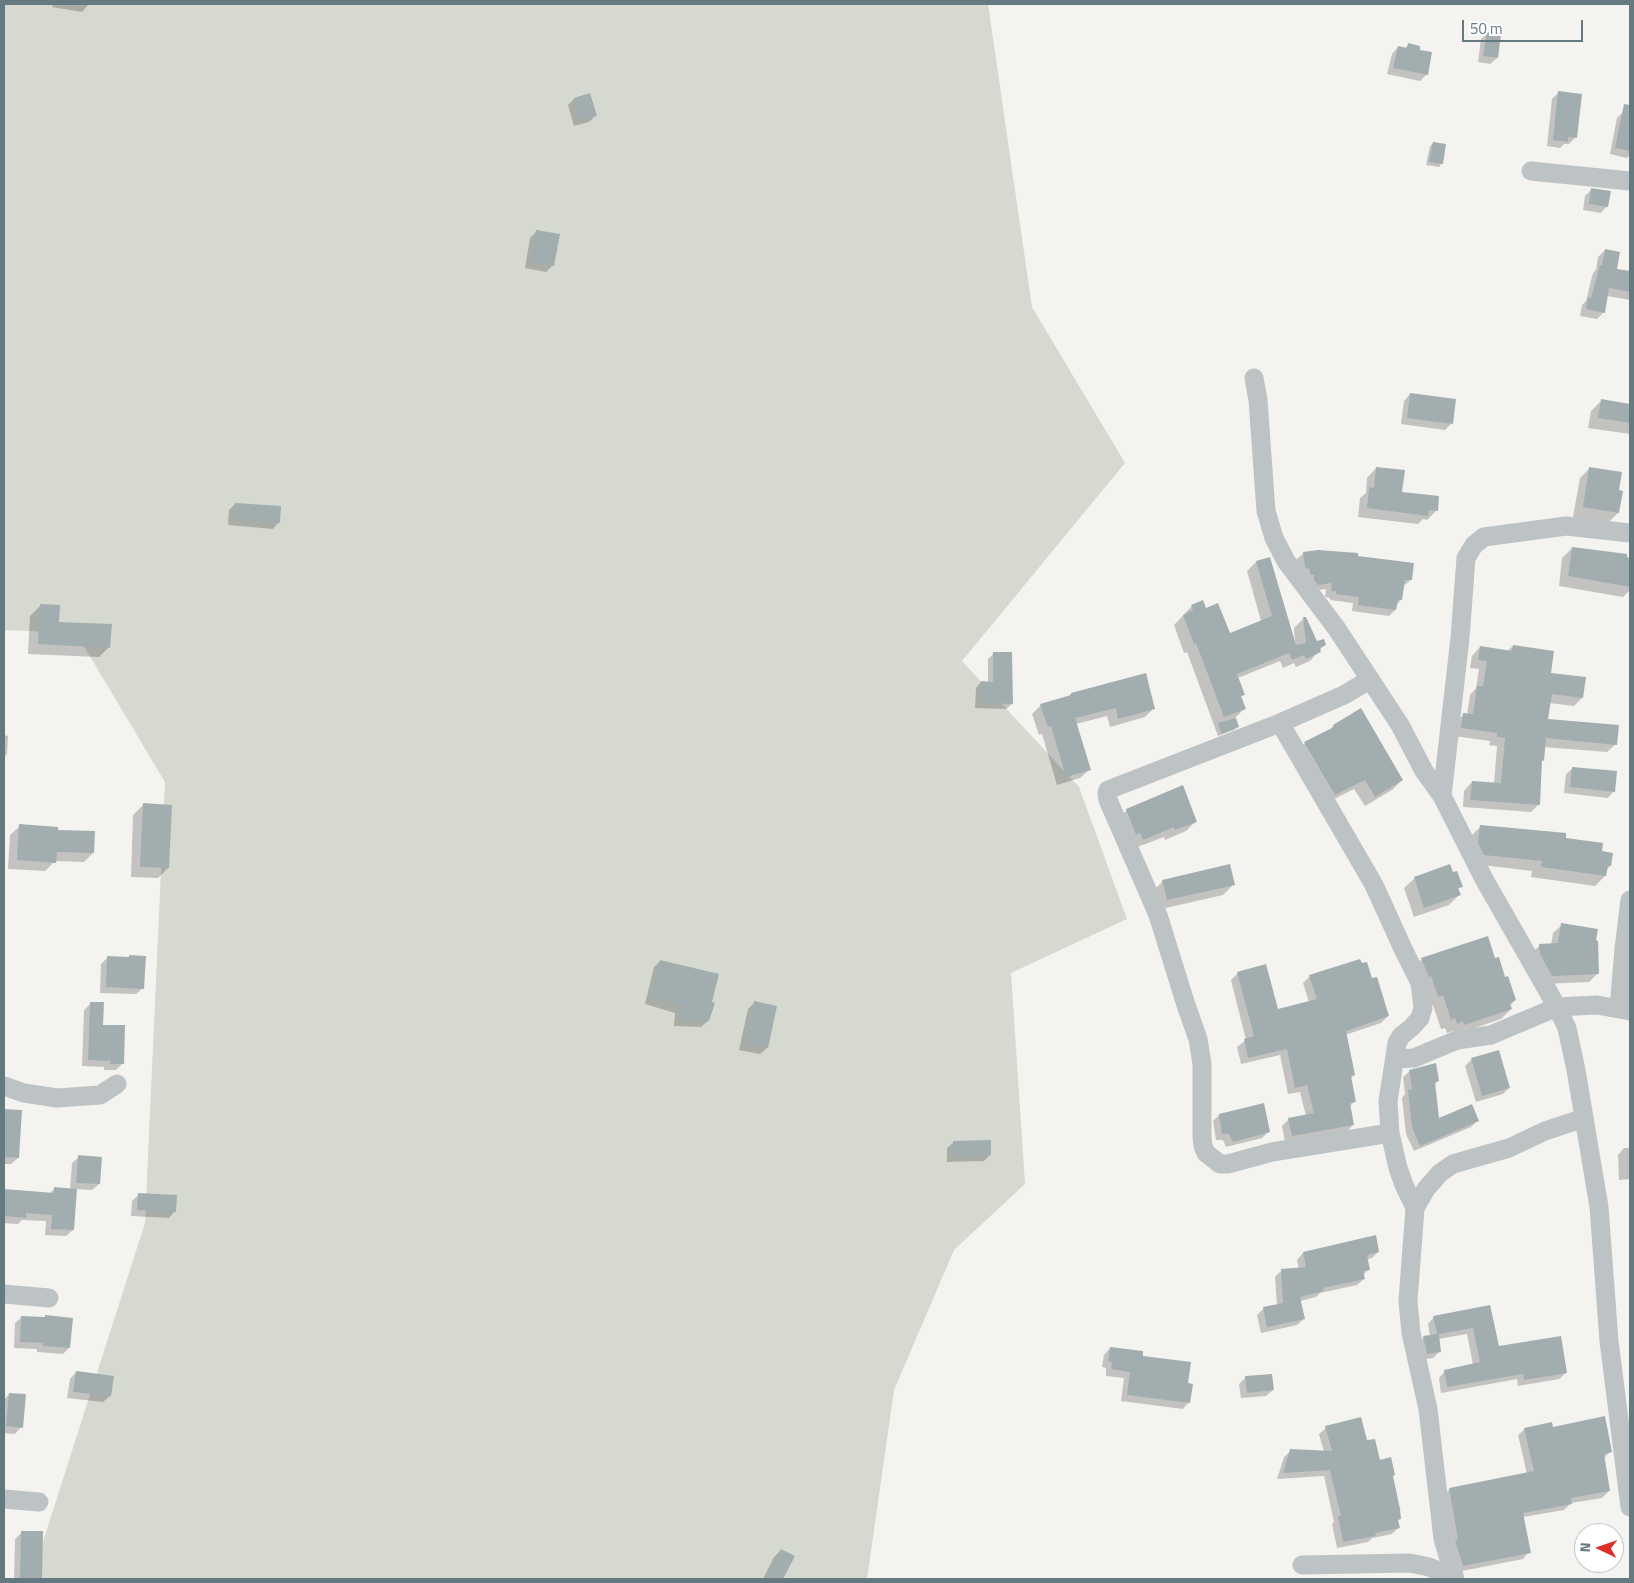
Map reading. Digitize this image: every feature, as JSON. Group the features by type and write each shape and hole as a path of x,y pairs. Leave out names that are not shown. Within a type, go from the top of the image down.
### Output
{"street":[{"path":"1531,171 1630,181"},
{"path":"1254,378 1258,400 1266,512 1274,538 1286,561 1337,629 1400,725 1424,771 1442,796 1484,878 1567,1028 1599,1207 1609,1341 1630,1507"},
{"path":"1442,796 1460,638 1466,558 1474,545 1484,537 1566,526 1630,533"},
{"path":"1369,680 1344,695 1280,723 1108,790 1107,793 1108,800 1158,915 1198,1039 1202,1064 1202,1137 1206,1153 1220,1164 1228,1164 1272,1152 1390,1133"},
{"path":"1280,723 1374,885 1420,983 1423,1008 1420,1018 1401,1036 1397,1044 1388,1101 1390,1133 1404,1185 1415,1208"},
{"path":"1395,1059 1414,1058 1457,1040 1491,1035 1557,1007 1597,1005 1625,1010 1624,949 1630,900"},
{"path":"4,1086 24,1093 57,1098 100,1095 117,1084"},
{"path":"1454,1579 1443,1539 1428,1409 1411,1333 1408,1301 1415,1208 1426,1188 1440,1173 1453,1164 1509,1148 1545,1131 1584,1118"},
{"path":"4,1294 49,1298"},
{"path":"4,1499 39,1502"},
{"path":"1302,1565 1410,1563 1429,1567 1441,1572 1450,1579"}],"shaded area":[{"path":"4,4 988,4 1032,307 1125,463 962,661 1079,787 1127,919 1011,973 1025,1184 954,1250 894,1390 867,1579 31,1579 145,1223 165,782 76,633 4,630"}],"building":[{"path":"1487,32 1501,34 1498,58 1483,56"},
{"path":"1408,43 1420,46 1420,50 1432,52 1428,75 1393,68 1398,46 1407,48"},
{"path":"1558,91 1582,94 1577,138 1568,137 1568,142 1553,140"},
{"path":"590,93 597,116 580,120 574,98"},
{"path":"1624,104 1630,105 1630,151 1615,148"},
{"path":"1433,142 1446,144 1443,164 1429,162"},
{"path":"1591,188 1611,191 1608,207 1589,204"},
{"path":"536,230 560,234 554,266 530,261"},
{"path":"1605,249 1620,252 1617,269 1630,271 1630,292 1609,288 1605,313 1586,309 1588,297 1591,298 1600,265 1602,265"},
{"path":"1410,393 1456,399 1453,424 1407,418"},
{"path":"1601,399 1630,404 1630,423 1598,418"},
{"path":"1376,467 1405,470 1402,492 1439,496 1438,511 1429,510 1428,516 1367,508 1369,487 1374,488"},
{"path":"1589,467 1622,472 1619,490 1623,491 1619,513 1583,507"},
{"path":"235,503 281,506 280,523 234,519"},
{"path":"1572,547 1627,554 1627,557 1630,558 1630,587 1568,576"},
{"path":"1318,550 1358,553 1358,556 1414,563 1412,580 1405,580 1402,600 1398,600 1396,610 1358,605 1359,597 1336,594 1336,591 1331,591 1332,583 1318,585 1314,580 1314,575 1311,575 1309,569 1305,568 1303,552"},
{"path":"1270,557 1296,645 1306,643 1303,617 1306,617 1317,641 1324,639 1326,645 1320,648 1321,652 1306,659 1304,655 1292,660 1289,653 1237,674 1245,695 1241,696 1246,709 1224,717 1196,643 1194,644 1183,615 1193,610 1191,605 1203,600 1206,608 1218,603 1230,633 1272,616 1256,561"},
{"path":"40,604 60,605 59,622 112,624 110,648 38,644"},
{"path":"1513,645 1554,651 1551,673 1586,677 1583,698 1552,694 1548,719 1619,725 1617,745 1546,738 1544,761 1542,760 1540,805 1470,800 1472,781 1501,783 1505,738 1497,737 1497,733 1461,728 1463,713 1473,714 1477,686 1483,686 1487,661 1478,660 1480,646 1512,651"},
{"path":"993,652 1012,652 1013,704 980,703 981,681 993,682"},
{"path":"1146,673 1155,709 1118,719 1116,708 1075,718 1091,770 1066,777 1051,726 1048,727 1040,704 1071,695 1071,693"},
{"path":"1361,708 1403,780 1375,797 1365,780 1335,795 1304,742 1334,727 1333,725"},
{"path":"1236,718 1239,727 1221,734 1218,723"},
{"path":"1572,767 1617,771 1615,792 1570,787"},
{"path":"1183,785 1197,822 1175,830 1174,827 1143,840 1140,833 1136,835 1126,809"},
{"path":"143,803 172,805 169,868 140,867"},
{"path":"19,824 58,827 58,830 95,831 94,853 57,852 56,863 17,860"},
{"path":"1480,825 1566,833 1566,838 1603,843 1602,851 1613,853 1611,866 1608,866 1606,876 1541,867 1542,861 1484,855 1478,843"},
{"path":"1230,864 1235,885 1167,900 1162,880"},
{"path":"1450,864 1453,872 1457,871 1463,887 1458,888 1461,895 1424,908 1414,877"},
{"path":"1561,923 1598,929 1596,940 1598,941 1599,974 1552,976 1540,954 1539,944 1558,943"},
{"path":"1488,936 1495,958 1499,957 1505,977 1508,976 1516,1000 1510,1003 1512,1009 1464,1025 1463,1021 1457,1024 1455,1018 1451,1020 1443,995 1438,997 1431,976 1429,977 1421,958"},
{"path":"129,955 146,956 144,989 106,987 107,956 129,957"},
{"path":"1360,959 1362,963 1367,962 1372,978 1377,977 1389,1016 1346,1031 1355,1075 1351,1076 1356,1102 1350,1103 1354,1125 1292,1136 1288,1118 1314,1113 1307,1085 1295,1088 1287,1049 1248,1058 1244,1039 1254,1036 1237,972 1266,964 1278,1009 1317,999 1309,975"},
{"path":"660,960 719,974 712,1002 715,1003 709,1021 680,1020 681,1006 651,997"},
{"path":"754,1001 777,1006 768,1048 745,1043"},
{"path":"90,1002 104,1002 103,1025 125,1025 124,1064 110,1064 110,1061 88,1060"},
{"path":"1499,1050 1510,1088 1482,1096 1471,1058"},
{"path":"1436,1063 1439,1081 1435,1082 1439,1118 1472,1104 1479,1121 1420,1146 1412,1127 1408,1090 1412,1089 1409,1070"},
{"path":"1264,1103 1270,1132 1233,1142 1229,1134 1222,1134 1219,1114"},
{"path":"4,1109 22,1110 19,1158 4,1157"},
{"path":"991,1140 991,1155 953,1156 953,1141"},
{"path":"78,1155 102,1157 100,1184 76,1183"},
{"path":"54,1187 77,1189 74,1230 51,1229 52,1215 26,1213 26,1218 4,1216 4,1189 54,1193"},
{"path":"138,1193 177,1195 176,1212 137,1210"},
{"path":"1376,1235 1379,1252 1367,1255 1370,1270 1363,1271 1365,1279 1323,1288 1324,1291 1300,1297 1305,1319 1267,1327 1263,1307 1283,1303 1281,1269 1306,1267 1303,1252"},
{"path":"1490,1305 1499,1346 1561,1336 1567,1373 1524,1380 1523,1374 1447,1387 1444,1370 1480,1362 1473,1328 1439,1334 1441,1352 1427,1354 1423,1336 1437,1334 1433,1316"},
{"path":"45,1315 73,1318 70,1348 43,1346 43,1343 20,1342 21,1316 45,1317"},
{"path":"1110,1347 1143,1351 1143,1356 1191,1362 1188,1383 1193,1384 1190,1403 1127,1395 1130,1372 1111,1369 1112,1362 1108,1361"},
{"path":"76,1371 114,1376 111,1396 73,1392"},
{"path":"1272,1374 1274,1390 1247,1393 1245,1376"},
{"path":"9,1393 26,1394 23,1428 6,1426"},
{"path":"1605,1416 1612,1452 1604,1454 1610,1491 1571,1498 1572,1504 1523,1513 1531,1553 1463,1566 1455,1540 1458,1539 1449,1488 1534,1471 1524,1428 1552,1422 1553,1427"},
{"path":"1361,1417 1367,1440 1375,1439 1380,1460 1391,1457 1400,1509 1401,1519 1398,1520 1400,1528 1375,1533 1376,1536 1343,1542 1338,1516 1341,1516 1330,1470 1283,1473 1290,1449 1332,1451 1325,1426"},
{"path":"21,1531 43,1531 42,1579 20,1579"},
{"path":"781,1549 795,1556 783,1579 776,1579 768,1575"}]}
